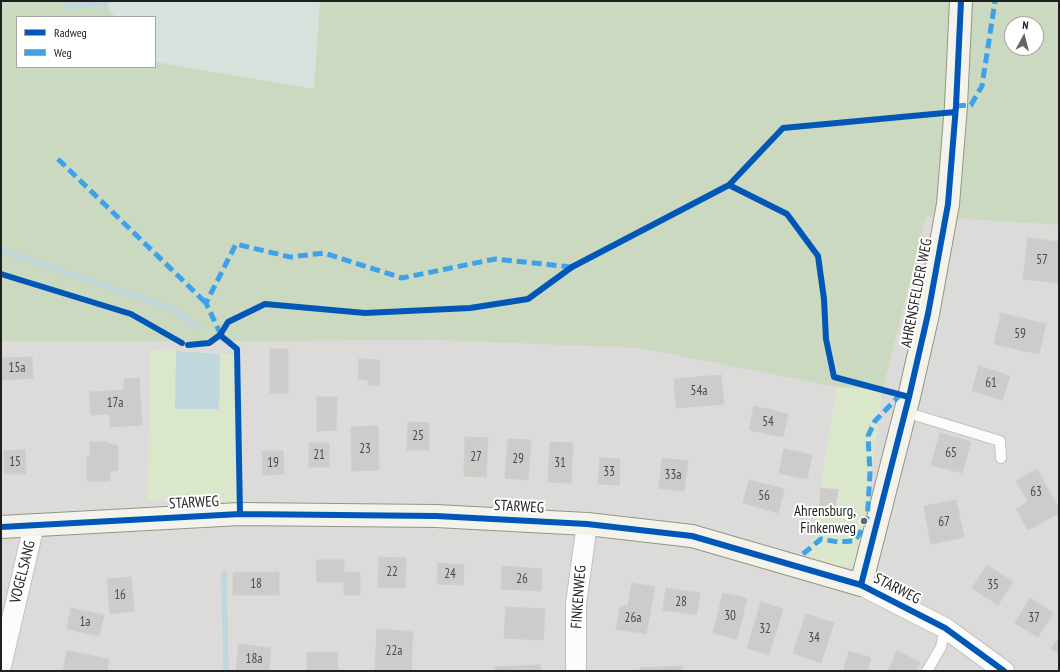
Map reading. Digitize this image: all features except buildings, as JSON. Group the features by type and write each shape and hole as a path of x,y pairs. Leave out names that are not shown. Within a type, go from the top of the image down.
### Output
{"street":[{"name":"AHRENSFELDER WEG","path":"861,585 928,314 948,204 956,106 961,1"},
{"name":"STARWEG","path":"1,527 240,514 436,516 587,524 692,536 861,585 945,628 1004,671"},
{"name":"FINKENWEG","path":"576,671 576,604 587,524"},
{"name":"VOGELSANG","path":"1,666 34,525"}],"lane":[{"path":"905,412 1000,441 1001,458"},
{"path":"927,671 940,647 945,628"}],"shaded area":[{"path":"111,1 320,1 314,89 156,62 156,16 114,16 107,7"},
{"path":"926,217 1059,225 1059,671 1,671 1,341 37,342 438,338 641,346 883,390"}],"green space":[{"path":"1,1 61,1 69,9 107,7 111,1 1059,1 1059,225 926,217 883,390 837,387 640,348 438,340 1,341"},
{"path":"150,350 239,354 243,502 148,500"},
{"path":"837,387 883,390 859,560 852,567 842,567 808,561"}],"water":[{"path":"61,1 111,1 107,7 69,9"},
{"path":"176,351 220,354 219,409 175,409"}],"waterway":[{"path":"1,250 170,308 199,327"},
{"path":"224,573 226,671"}],"marked path":[{"path":"956,106 971,105 982,86 995,1"},
{"path":"58,159 206,303"},
{"path":"221,335 206,303 236,244 290,257 324,253 402,278 495,259 572,267"},
{"path":"803,554 821,539 838,542 854,541 859,535 867,518 870,473 868,436 875,421 900,395"}],"cycle path":[{"path":"861,585 909,397 928,314 948,204 956,106 961,1"},
{"path":"188,345 209,343 220,335 228,322 265,304 365,313 470,308 528,299 572,267 729,185 783,128 955,112"},
{"path":"729,185 787,214 818,256 824,299 826,339 834,377 909,397"},
{"path":"1,274 131,314 182,343"},
{"path":"220,335 237,349 240,514"},
{"path":"1,527 240,514 436,516 587,524 692,536 861,585 945,628 1004,671"}],"place":[{"name":"Ahrensburg, Finkenweg","path":"864,521"}]}
